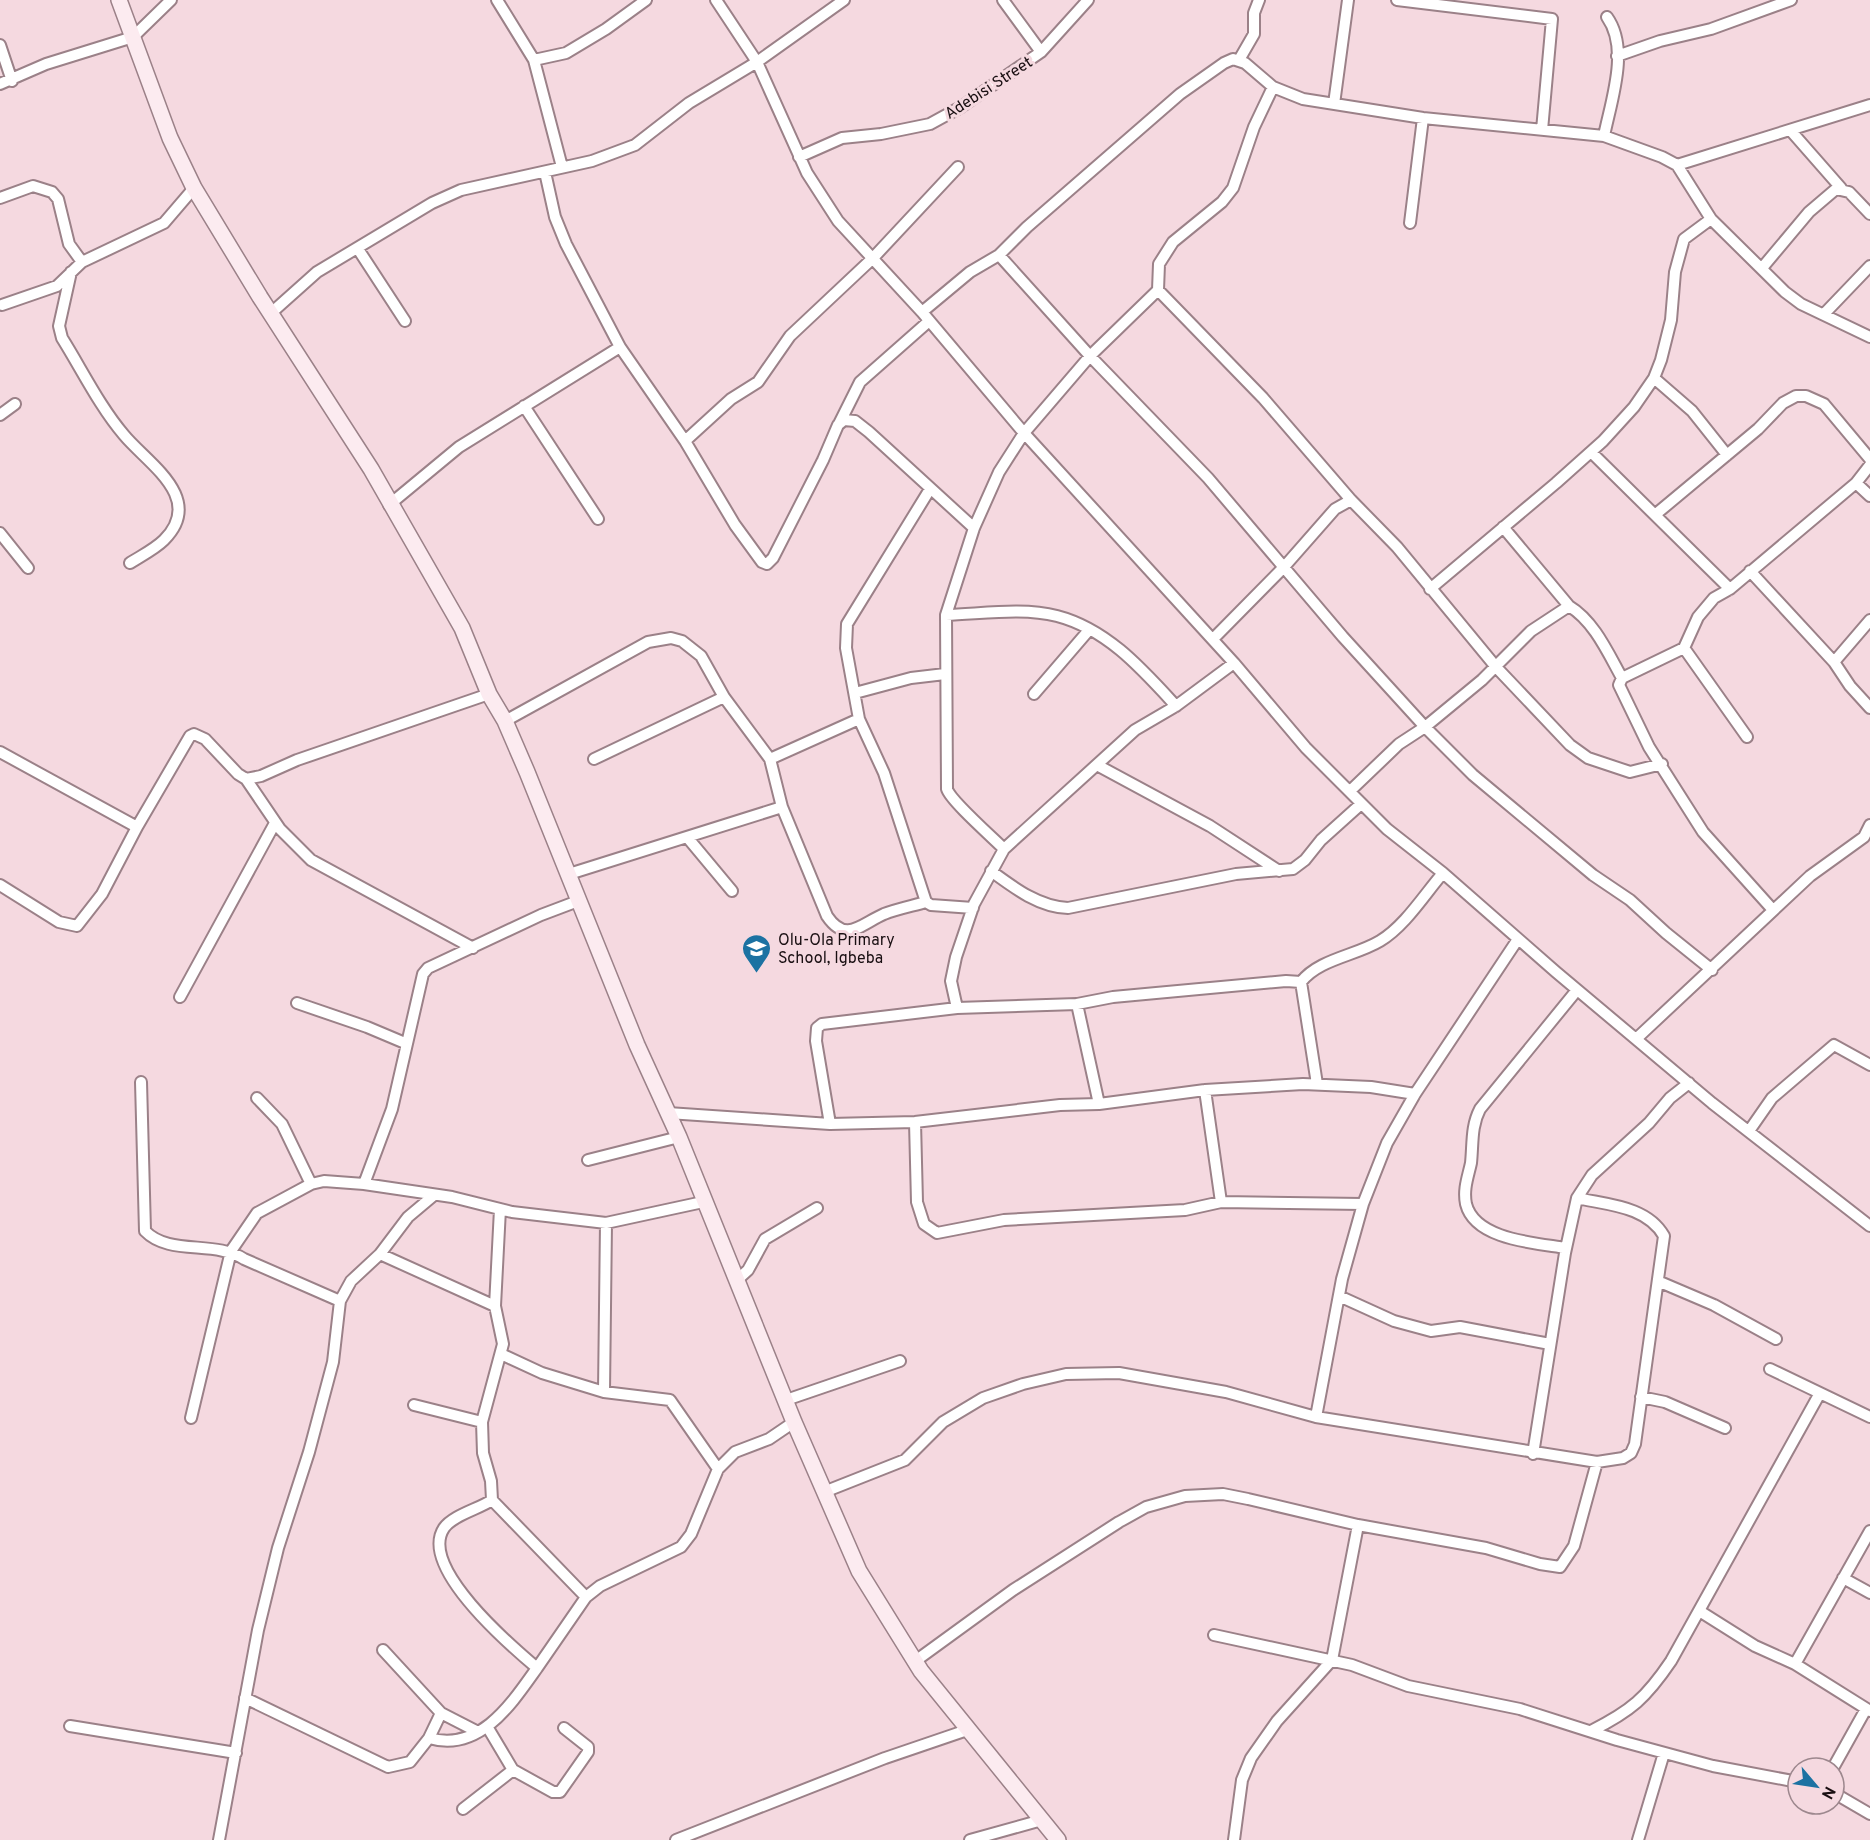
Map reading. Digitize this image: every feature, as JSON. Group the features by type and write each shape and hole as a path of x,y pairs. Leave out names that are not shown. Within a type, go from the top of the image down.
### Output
{"street":[{"path":"119,0 170,138 194,188 270,314 371,469 389,505 415,542 462,628 489,694 505,721 644,1063 679,1137 703,1202 794,1422 859,1571 914,1662 1058,1840"},
{"path":"0,84 12,81 46,64 133,37 171,0"},
{"path":"497,0 534,60 562,167"},
{"path":"534,60 566,53 606,29 646,0"},
{"path":"716,0 757,62 799,157 838,221 925,317 1024,433 1213,639 1306,748 1387,829 1443,873 1577,990 1689,1083 1870,1226"},
{"path":"270,314 318,272 423,208 461,190 592,161 635,145 689,104 757,62 843,0"},
{"path":"1003,0 1041,52"},
{"name":"Adebisi Street","path":"799,157 842,138 881,134 930,123 961,107 1041,52 1088,0"},
{"path":"545,172 555,217 566,244 620,347 685,441 735,525 758,556 767,564 773,558 796,513 860,382 970,272 999,255 1027,227 1180,94 1224,63 1239,60 1254,34 1254,13 1259,0"},
{"path":"1334,104 1348,0"},
{"path":"1397,0 1462,3 1552,19 1542,130"},
{"path":"1617,56 1660,41 1711,29 1791,0"},
{"path":"1604,136 1617,70 1616,36 1607,17"},
{"path":"0,45 12,81"},
{"path":"1239,60 1273,87 1303,99 1423,118 1604,136 1653,153 1677,165 1711,219 1785,292 1801,304 1870,337"},
{"path":"1004,849 970,814 949,797 945,674 946,615 974,528 999,472 1024,433 1090,356 1158,290 1160,264 1173,242 1222,202 1233,188 1254,127 1273,87"},
{"path":"1677,165 1870,105"},
{"path":"1410,223 1423,118"},
{"path":"1791,131 1841,188 1849,192 1870,214"},
{"path":"685,441 730,399 758,382 790,336 873,258 958,167"},
{"path":"0,198 33,186 52,192 58,200 69,244 82,262"},
{"path":"2,305 57,285 82,262 165,224 194,188"},
{"path":"1762,268 1809,212 1836,189 1841,188"},
{"path":"1430,589 1591,452 1634,407 1654,378 1661,360 1671,321 1675,272 1684,239 1711,219"},
{"path":"358,249 405,321"},
{"path":"999,255 1090,356 1208,478 1425,727 1473,775 1593,875 1630,900 1712,970"},
{"path":"1824,314 1849,291 1870,266"},
{"path":"71,272 59,326 62,338 123,434 170,481 176,494 178,506 176,523 164,539 130,563"},
{"path":"1158,290 1263,398 1351,500 1396,547 1496,668 1570,744 1588,758 1630,772 1662,764"},
{"path":"389,505 459,447 620,347"},
{"path":"1654,378 1692,411 1727,456"},
{"path":"1656,514 1758,429 1783,403 1796,396 1806,396 1824,404 1870,459"},
{"path":"0,416 15,404"},
{"path":"524,406 598,519"},
{"path":"838,425 844,420 855,422 974,528"},
{"path":"1591,452 1730,589"},
{"path":"1773,910 1703,832 1671,783 1662,764 1649,747 1619,685 1622,678 1684,648 1698,617 1714,598 1730,589 1856,483 1870,465"},
{"path":"1856,483 1870,496"},
{"path":"930,489 847,624 846,648 859,719 884,773 926,902 931,905 973,908"},
{"path":"1213,639 1284,567 1335,509 1351,500"},
{"path":"1503,527 1569,606 1578,612 1600,640 1622,678"},
{"path":"0,533 28,567"},
{"path":"1750,571 1834,662 1850,686 1870,708"},
{"path":"1350,791 1399,744 1425,727 1496,668 1531,631 1569,606"},
{"path":"946,615 1039,613 1057,616 1089,630 1124,651 1176,706"},
{"path":"1834,662 1870,620"},
{"path":"1034,694 1089,630"},
{"path":"505,721 626,653 662,638 682,641 701,656 724,697 770,759 782,807 827,916 834,926 841,930 854,930 884,914 926,902"},
{"path":"1684,648 1747,736"},
{"path":"957,1008 951,981 956,957 973,908 1004,849 1136,730 1176,706 1234,663"},
{"path":"855,693 911,678 945,674"},
{"path":"246,779 261,776 297,760 489,694"},
{"path":"594,759 724,697"},
{"path":"770,759 859,719"},
{"path":"0,885 59,922 77,926 102,894 137,827 190,736 194,734 205,740 238,774 246,779 275,823 311,860 473,948"},
{"path":"0,752 137,827"},
{"path":"1097,765 1210,826 1279,871"},
{"path":"991,871 1040,902 1052,907 1068,908 1226,876 1293,869 1361,804"},
{"path":"569,874 782,807"},
{"path":"180,997 275,823"},
{"path":"1636,1039 1810,876 1867,841 1870,825"},
{"path":"687,837 732,891"},
{"path":"1317,1084 1301,982 1309,972 1363,950 1391,933 1443,873"},
{"path":"364,1184 392,1109 405,1043 423,974 428,968 541,915 578,901"},
{"path":"1316,1417 1339,1296 1363,1204 1392,1133 1415,1094 1518,939"},
{"path":"830,1124 816,1041 818,1028 829,1022 957,1008 1077,1004 1113,998 1286,981 1301,982"},
{"path":"1566,1248 1511,1239 1494,1232 1479,1223 1471,1214 1465,1191 1474,1120 1480,1109 1577,990"},
{"path":"297,1003 367,1027 405,1043"},
{"path":"1077,1004 1100,1104"},
{"path":"1749,1131 1772,1098 1833,1045 1870,1065"},
{"path":"141,1082 145,1231 159,1242 231,1251 244,1260 340,1301"},
{"path":"1533,1454 1566,1248 1577,1198 1592,1175 1648,1123 1670,1098 1689,1083"},
{"path":"668,1113 830,1124 915,1122 1060,1105 1100,1104 1205,1090 1317,1084 1371,1087 1415,1094"},
{"path":"1205,1090 1221,1202"},
{"path":"257,1098 282,1124 311,1184"},
{"path":"915,1122 917,1202 924,1224 937,1233 1004,1220 1185,1210 1221,1202 1363,1204"},
{"path":"588,1160 679,1137"},
{"path":"191,1418 231,1251 257,1213 311,1184 324,1181 364,1184 452,1197 500,1209 606,1223 703,1202"},
{"path":"219,1840 258,1630 278,1548 309,1452 333,1362 340,1301 351,1281 380,1254 408,1217 433,1196"},
{"path":"824,1492 905,1460 943,1422 983,1398 1023,1384 1066,1374 1119,1373 1197,1386 1272,1403 1316,1417 1478,1444 1502,1445 1533,1454 1568,1456 1597,1462 1613,1461 1630,1453 1635,1444 1660,1282 1664,1236 1655,1223 1634,1211 1577,1198"},
{"path":"737,1280 748,1270 765,1239 817,1208"},
{"path":"500,1209 495,1306 503,1344 482,1422 483,1453 491,1481 492,1500 586,1597"},
{"path":"604,1392 606,1223"},
{"path":"380,1254 495,1306"},
{"path":"1660,1282 1713,1305 1776,1339"},
{"path":"1339,1296 1394,1321 1431,1331 1460,1327 1550,1344"},
{"path":"501,1354 542,1374 604,1392 670,1400 718,1469"},
{"path":"786,1401 900,1361"},
{"path":"1770,1369 1870,1417"},
{"path":"1591,1731 1624,1714 1641,1700 1671,1661 1701,1612 1820,1393"},
{"path":"1641,1397 1665,1402 1725,1428"},
{"path":"414,1405 482,1422"},
{"path":"429,1738 462,1739 483,1730 510,1705 586,1597 600,1586 668,1555 681,1546 691,1534 718,1469 735,1452 769,1439 794,1422"},
{"path":"914,1662 1013,1590 1110,1527 1146,1507 1185,1496 1223,1494 1358,1525 1486,1548 1540,1564 1560,1567 1574,1546 1597,1462"},
{"path":"492,1500 443,1529 441,1539 445,1568 463,1597 509,1644 537,1668"},
{"path":"1234,1840 1242,1780 1251,1758 1276,1721 1332,1660 1358,1525"},
{"path":"1795,1664 1870,1531"},
{"path":"1843,1578 1870,1593"},
{"path":"1701,1612 1755,1646 1795,1664 1868,1710 1840,1756"},
{"path":"1215,1635 1332,1660 1408,1686 1520,1709 1713,1766 1786,1780"},
{"path":"383,1650 441,1713 483,1730 513,1770 553,1792 560,1792 588,1752 588,1747 564,1728"},
{"path":"245,1698 388,1767 410,1762 429,1738 441,1713"},
{"path":"70,1726 236,1753"},
{"path":"675,1840 885,1758 970,1729"},
{"path":"1638,1840 1664,1753"},
{"path":"463,1809 508,1777 513,1770"},
{"path":"1846,1800 1870,1814"},
{"path":"970,1840 996,1836 1042,1820"}],"place":[{"name":"Olu-Ola Primary School, Igbeba","path":"757,974"}]}
